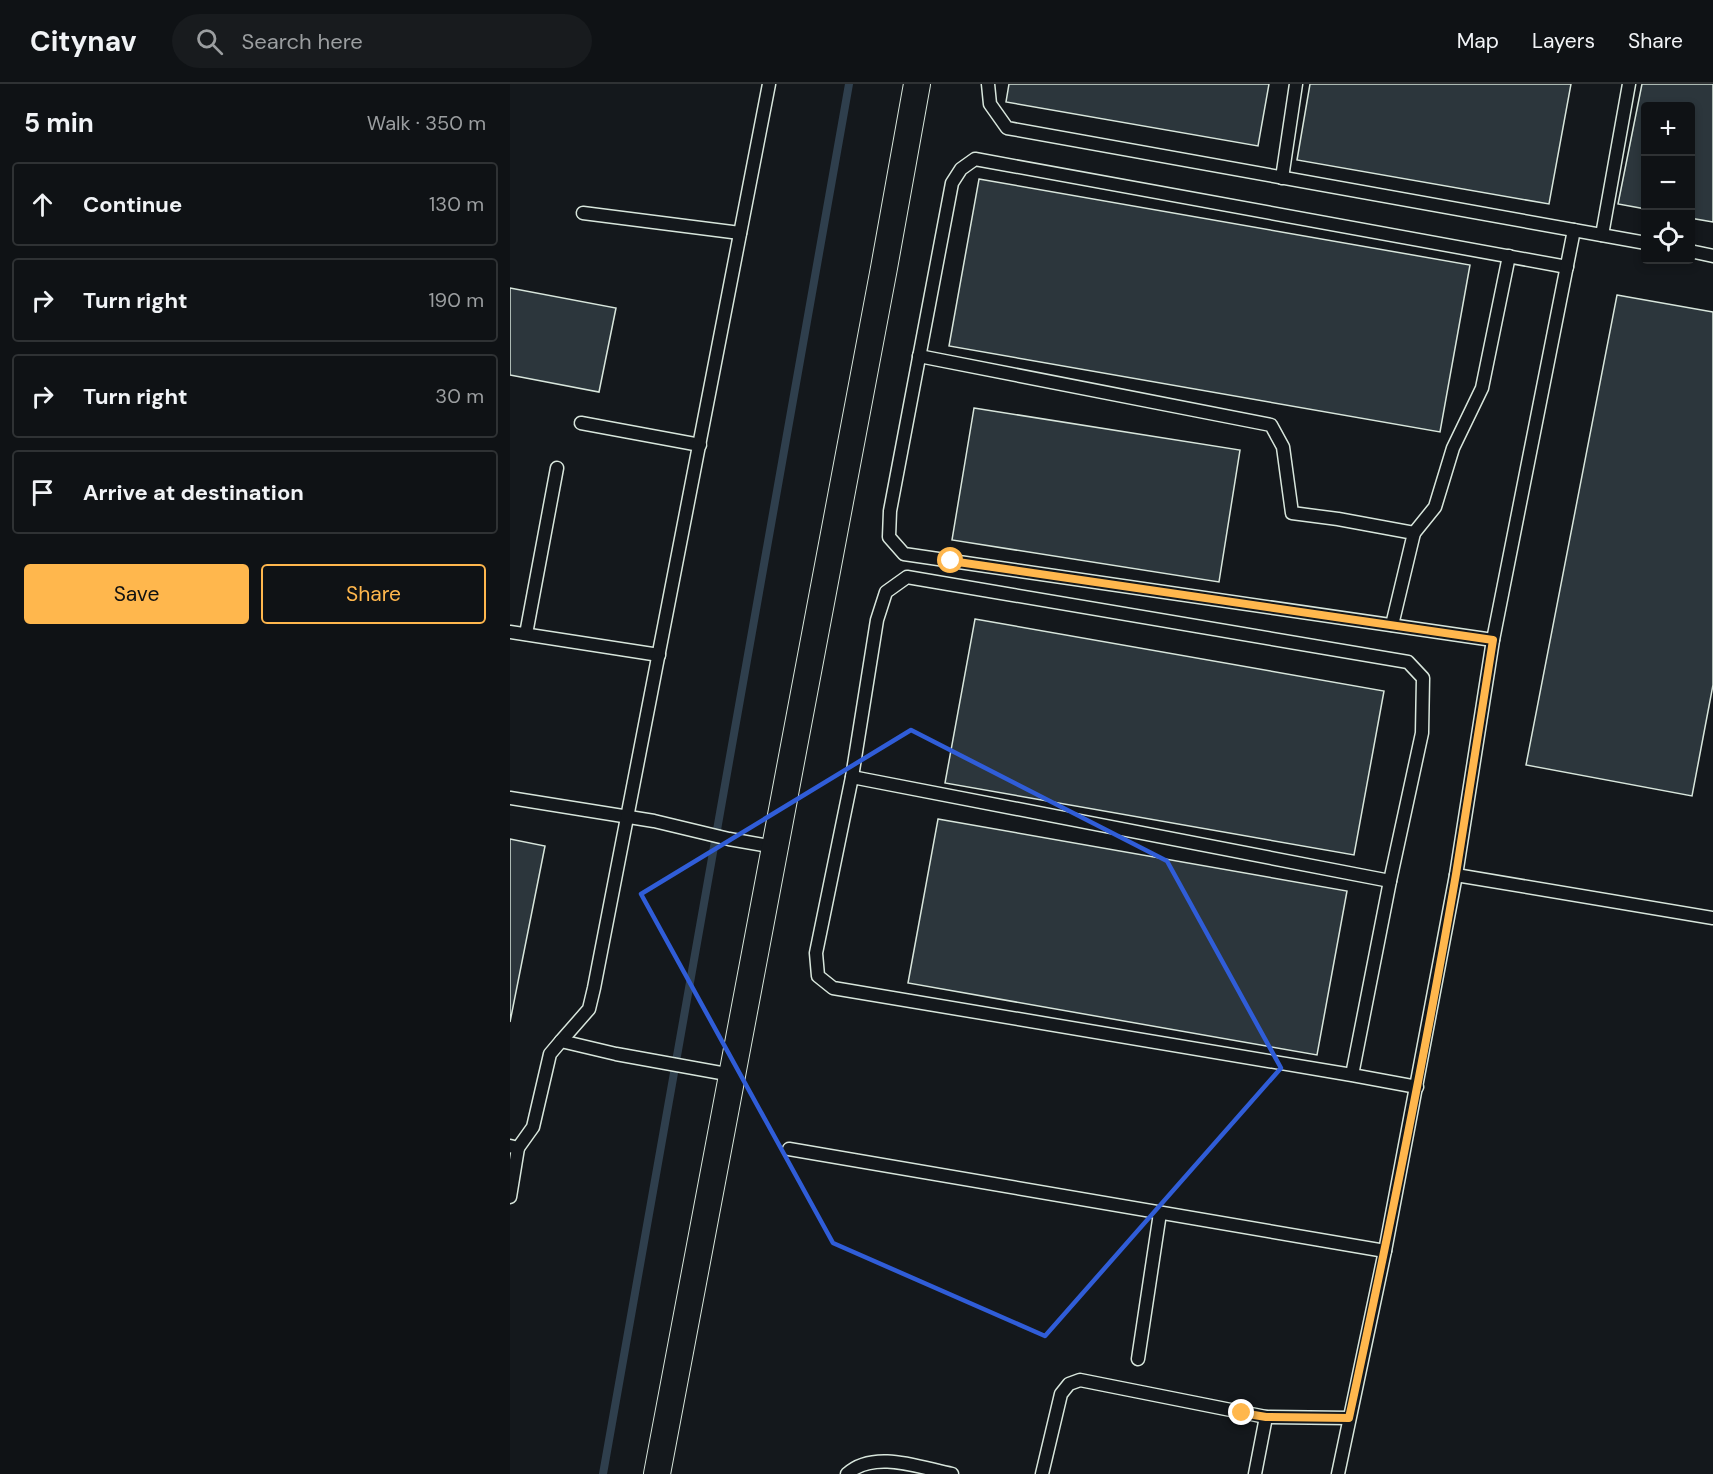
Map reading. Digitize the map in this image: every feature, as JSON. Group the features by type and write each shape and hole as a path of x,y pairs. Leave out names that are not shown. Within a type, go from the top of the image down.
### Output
{"street":[{"path":"657,1474 917,84"}],"lane":[{"path":"510,1197 514,1147 533,1127 550,1054 589,1009 769,84"},
{"path":"988,84 990,104 1006,128 1641,242"},
{"path":"1282,178 1296,84"},
{"path":"1602,235 1629,84"},
{"path":"1493,640 904,554 889,537 890,511 952,183 961,169 975,159 1567,267"},
{"path":"583,213 740,233"},
{"path":"1338,1474 1417,1087 1456,875 1493,640 1574,230"},
{"path":"1695,252 1713,255"},
{"path":"1392,625 1414,533 1435,507 1453,447 1482,388 1509,256"},
{"path":"919,356 1271,425 1282,447 1292,513 1414,533"},
{"path":"581,423 700,445"},
{"path":"526,634 557,468"},
{"path":"1352,1075 1422,733 1423,678 1408,662 907,577 886,592 877,620 852,777 816,953 818,976 833,988 1417,1087"},
{"path":"510,632 659,655"},
{"path":"852,777 1390,881"},
{"path":"510,798 654,821 729,839 776,847"},
{"path":"1456,875 1713,918"},
{"path":"561,1041 616,1054 732,1075"},
{"path":"789,1149 1385,1251"},
{"path":"1138,1359 1160,1213"},
{"path":"1042,1474 1061,1394 1069,1384 1080,1380 1266,1417 1349,1418"},
{"path":"1255,1474 1266,1417"},
{"path":"847,1474 855,1467 887,1461 952,1474"}],"highlighted area":[{"path":"911,730 1167,861 1281,1068 1045,1336 833,1243 641,894"}],"building":[{"path":"1009,84 1269,84 1258,146 1006,102"},
{"path":"1310,84 1571,84 1549,204 1297,160"},
{"path":"1642,84 1713,84 1713,222 1695,219 1695,102 1641,102 1641,208 1618,204"},
{"path":"979,179 1470,265 1440,432 949,346"},
{"path":"510,288 616,308 599,392 510,375"},
{"path":"1617,295 1713,312 1713,685 1692,796 1526,765"},
{"path":"974,408 1240,450 1219,582 952,540"},
{"path":"975,619 1384,691 1354,855 945,783"},
{"path":"938,819 1347,891 1317,1055 908,983"},
{"path":"510,839 545,846 510,1022"}],"waterway":[{"path":"603,1474 849,84"}],"route":[{"path":"951,561 1493,640 1456,875 1417,1087 1349,1418 1266,1417 1242,1413"}]}
